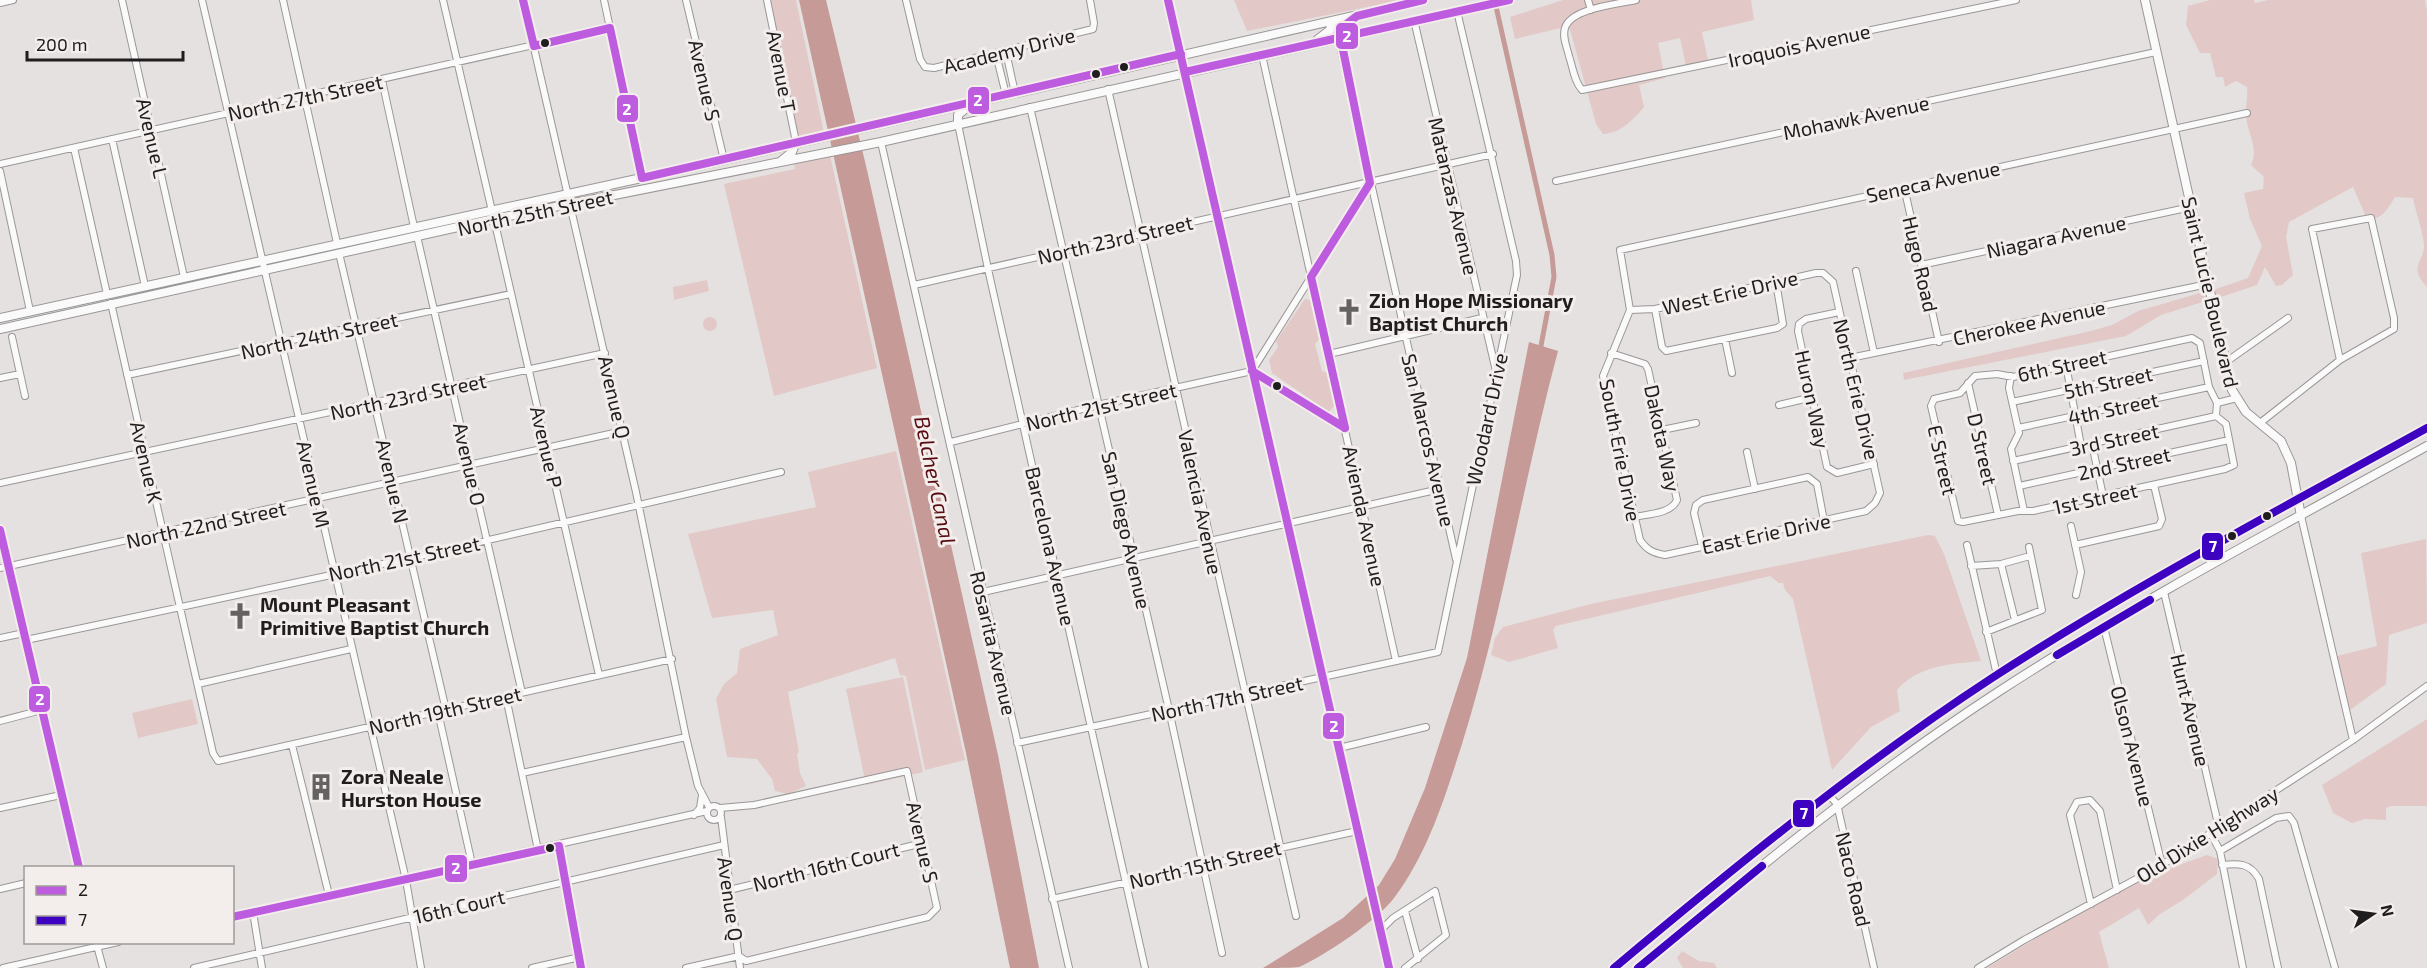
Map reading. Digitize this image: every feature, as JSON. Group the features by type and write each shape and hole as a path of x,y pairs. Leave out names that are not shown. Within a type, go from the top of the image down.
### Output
{"main road":[{"name":"North 25th Street","path":"0,329 339,253 470,219 477,214 493,215 568,193 724,160 1424,0"},
{"name":"North 25th Street","path":"0,318 337,243 416,232 493,215 570,203 881,142 1108,88 1509,0"},
{"name":"Saint Lucie Boulevard","path":"2145,0 2232,390 2246,412 2281,441 2291,463 2300,499 2301,516"},
{"path":"1338,37 1343,25 1357,16"},
{"path":"1315,42 1330,30 1332,22"},
{"path":"958,124 958,115 972,103"},
{"path":"781,162 792,152 796,142"},
{"path":"111,303 119,295 166,285 172,280"},
{"path":"1614,968 1827,793 1997,675 2094,614 2427,428"},
{"path":"1638,968 1837,804 1965,714 2078,642 2164,592 2427,446"},
{"path":"2104,627 2106,614 2122,598"},
{"path":"2078,642 2090,630 2094,614"},
{"path":"1670,941 1679,927 1678,914"}],"street":[{"path":"0,3 13,0"},
{"name":"Avenue L","path":"122,0 184,277"},
{"name":"Avenue M","path":"202,0 406,880 421,968"},
{"path":"283,0 337,243"},
{"name":"Avenue P","path":"443,0 599,675"},
{"name":"Avenue Q","path":"523,0 623,431 698,786 715,813 721,830 740,968"},
{"path":"604,0 642,178"},
{"name":"Avenue S","path":"686,0 724,160"},
{"name":"Avenue T","path":"767,0 796,142"},
{"name":"Academy Drive","path":"906,0 920,60 925,67 934,68 1093,29 1090,0"},
{"path":"1168,0 1389,968"},
{"path":"1588,0 1590,10 1636,0"},
{"name":"Iroquois Avenue","path":"1590,10 1571,18 1564,34 1574,75 1582,90 2016,0"},
{"name":"Woodard Drive","path":"1438,652 1517,275 1493,154 1457,11"},
{"name":"Matanzas Avenue","path":"1414,20 1496,372"},
{"name":"North 27th Street","path":"0,164 457,64 610,28"},
{"name":"San Marcos Avenue","path":"1338,37 1457,562"},
{"path":"1006,52 1011,94"},
{"name":"Mohawk Avenue","path":"1556,181 2156,52"},
{"path":"996,54 1011,94"},
{"name":"Avienda Avenue","path":"1262,55 1396,661"},
{"name":"Avenue O","path":"382,80 522,693"},
{"name":"Valencia Avenue","path":"1108,88 1278,848 1296,916"},
{"name":"San Diego Avenue","path":"1030,107 1170,710 1222,953"},
{"name":"Seneca Avenue","path":"1630,310 1630,298 1620,250 2247,114"},
{"name":"Barcelona Avenue","path":"958,124 988,269 1145,968"},
{"path":"112,139 145,286"},
{"name":"Rosarita Avenue","path":"881,142 1069,968"},
{"path":"74,148 107,294"},
{"name":"North 23rd Street","path":"914,285 1493,154"},
{"path":"0,171 30,311"},
{"path":"1252,371 1370,183"},
{"name":"Hugo Road","path":"1904,187 1939,342"},
{"name":"Niagara Avenue","path":"1921,265 2191,207"},
{"path":"2260,423 2340,360 2394,329 2394,318 2371,218 2312,229 2340,360"},
{"name":"Avenue N","path":"339,253 446,710"},
{"path":"1856,271 1874,353"},
{"name":"West Erie Drive","path":"1630,310 1655,309 1816,273 1828,277"},
{"name":"North Erie Drive","path":"1828,277 1833,282 1874,464 1880,493 1875,503"},
{"path":"1655,309 1662,347 1666,351 1777,328 1783,324 1776,282"},
{"name":"Cherokee Avenue","path":"1850,358 1939,342 2208,284"},
{"name":"North 24th Street","path":"127,375 511,294"},
{"name":"Avenue K","path":"111,303 213,753 218,761"},
{"name":"South Erie Drive","path":"1630,310 1603,376 1640,540 1653,553"},
{"name":"Huron Way","path":"1839,312 1806,319 1799,324 1798,331 1827,467 1837,473 1874,464"},
{"path":"1329,354 1482,318"},
{"path":"2226,362 2288,318"},
{"path":"12,337 25,396"},
{"name":"6th Street","path":"1934,399 1960,393 1973,377 1992,374 2011,376 2192,338 2197,340 2204,362"},
{"path":"1725,339 1732,373"},
{"name":"North 23rd Street","path":"0,483 605,353"},
{"name":"Dakota Way","path":"1611,353 1645,364 1648,369 1677,500 1669,509 1634,517"},
{"path":"2204,362 2209,387 2217,403 2216,416 2225,421 2229,440"},
{"name":"5th Street","path":"2012,402 2204,362"},
{"path":"2066,365 2081,446"},
{"path":"1252,371 1345,428"},
{"name":"North 21st Street","path":"951,442 1098,405 1252,371"},
{"path":"0,378 20,374"},
{"path":"2011,376 2012,402 2019,438 2011,449 2024,511"},
{"name":"D Street","path":"1968,383 1998,515"},
{"name":"4th Street","path":"2018,428 2209,387"},
{"path":"1779,405 1813,397"},
{"path":"2217,403 2237,398"},
{"name":"E Street","path":"1934,399 1931,406 1958,521"},
{"name":"3rd Street","path":"2013,461 2216,416"},
{"path":"1662,430 1696,423"},
{"name":"North 22nd Street","path":"0,568 623,431"},
{"name":"1st Street","path":"1958,521 2103,496 2232,466 2234,462 2229,440"},
{"name":"2nd Street","path":"2019,486 2229,440"},
{"path":"2092,444 2103,496"},
{"path":"1747,452 1755,489"},
{"name":"North 21st Street","path":"0,638 25,636 181,608 411,558 781,472"},
{"path":"1702,546 1694,513 1696,505 1703,500 1808,477 1817,484 1824,521"},
{"path":"2075,545 2158,526 2162,522 2162,513 2154,485"},
{"path":"983,592 1440,489"},
{"name":"East Erie Drive","path":"1653,553 1665,555 1824,521 1866,511 1875,503"},
{"name":"Saint Lucie Boulevard","path":"2301,516 2353,740"},
{"path":"2071,526 2081,572 2076,595"},
{"path":"0,530 79,866"},
{"path":"1967,545 1997,675"},
{"path":"1986,632 2042,610 2029,547"},
{"path":"1971,566 2001,564 2030,556"},
{"path":"2080,563 2087,570"},
{"path":"2001,564 2015,620"},
{"name":"Hunt Avenue","path":"2164,592 2219,828"},
{"name":"Olson Avenue","path":"2104,627 2162,865"},
{"path":"198,684 351,649"},
{"name":"North 17th Street","path":"1017,743 1322,679 1438,652"},
{"name":"North 19th Street","path":"218,761 672,659"},
{"name":"Old Dixie Highway","path":"1978,968 2162,865 2353,740 2427,686"},
{"path":"507,697 538,850"},
{"path":"0,721 42,710"},
{"path":"438,712 472,864"},
{"path":"1339,748 1426,727"},
{"path":"522,773 687,738"},
{"path":"292,746 328,895"},
{"name":"Avenue S","path":"715,813 907,771 937,908 935,913 746,961 739,956"},
{"name":"Naco Road","path":"1827,793 1837,804 1874,968"},
{"path":"693,815 700,808 702,794"},
{"path":"0,808 61,795"},
{"path":"2091,904 2070,815 2077,802 2090,800 2100,812 2117,890"},
{"path":"234,917 693,815 715,813"},
{"path":"2220,851 2276,818 2289,816 2294,823 2335,968"},
{"name":"North 15th Street","path":"1052,899 1358,831"},
{"path":"2211,834 2220,851 2243,968"},
{"name":"North 16th Court","path":"729,890 923,843"},
{"name":"16th Court","path":"194,968 723,845"},
{"path":"559,846 581,968"},
{"path":"2222,865 2244,864 2251,867 2259,879 2278,968"},
{"path":"0,889 24,883"},
{"path":"1380,931 1435,891 1446,935 1405,968"},
{"path":"1405,911 1418,959"},
{"path":"253,912 262,968"},
{"path":"3,968 24,966 97,945 102,968"},
{"path":"686,968 739,956"},
{"path":"532,968 580,957"}],"shaded area":[{"path":"770,0 796,0 824,133 799,139"},
{"path":"1234,0 1402,0 1247,31"},
{"path":"1563,0 1751,0 1754,20 1702,32 1709,65 1687,71 1680,38 1658,43 1665,78 1639,85 1644,107 1621,128 1603,134 1596,124 1569,26 1515,39 1510,17"},
{"path":"2210,0 2254,0 2255,3 2268,0 2425,0 2427,11 2427,287 2418,274 2418,264 2424,244 2413,198 2395,197 2381,216 2367,219 2353,187 2289,222 2286,237 2293,275 2282,285 2276,286 2265,267 2257,285 2215,299 2213,290 2248,278 2262,246 2250,219 2244,193 2263,189 2264,177 2251,165 2254,151 2246,118 2247,87 2236,81 2225,87 2223,77 2216,77 2210,53 2200,53 2186,25 2188,6"},
{"path":"830,155 877,368 774,396 724,184 795,169 794,162"},
{"path":"707,280 709,291 674,300 673,287"},
{"path":"2207,291 2209,300 2161,315 2126,336 1904,380 1903,373 2091,331 2112,325 2138,311"},
{"path":"1305,299 1310,300 1320,338 1315,344 1322,371 1327,373 1335,405 1329,412 1272,373 1269,360 1278,347 1276,341"},
{"path":"707,317 713,317 717,324 713,331 707,331 703,327 703,321"},
{"path":"896,451 965,760 925,770 906,676 900,675 895,658 788,692 799,752 797,754 800,773 806,786 788,794 775,791 772,779 757,759 727,757 716,699 724,684 737,673 740,649 778,635 773,610 712,618 688,534 816,507 808,472"},
{"path":"1928,535 1935,536 1944,554 1981,661 1936,667 1915,675 1897,690 1900,711 1871,727 1832,770 1793,599 1785,590 1783,583 1779,583 1770,576 1556,626 1553,630 1558,648 1509,662 1491,655 1495,638 1503,627 1591,604"},
{"path":"2426,539 2427,623 2389,635 2386,684 2350,710 2337,656 2377,646 2361,553"},
{"path":"903,677 923,772 866,785 846,689"},
{"path":"192,699 198,724 138,738 132,713"},
{"path":"2427,719 2427,806 2391,806 2386,808 2386,820 2365,819 2352,823 2333,813 2322,785"},
{"path":"2207,855 2218,859 2217,874 2148,925 2139,908 2099,932 2109,968 1987,968 2068,919 2148,876"},
{"path":"1682,951 1699,961 1714,963 1717,968 1683,968 1677,958"}],"water":[{"name":"Belcher Canal","path":"799,0 826,0 867,170 998,755 1039,968 1010,968 966,753"},
{"path":"1529,342 1558,351 1476,696 1449,784 1426,843 1406,881 1394,898 1364,927 1299,967 1263,968 1343,918 1379,885 1395,859 1425,788 1467,658"}],"waterway":[{"path":"1495,2 1552,255 1554,277 1540,351"}],"transit line":[{"name":"2","path":"523,0 534,46 610,28 642,178 1181,54"},
{"name":"2","path":"1168,0 1389,968"},
{"name":"2","path":"1345,428 1311,277 1370,183 1339,30 1357,16 1423,0"},
{"name":"2","path":"1185,72 1509,0"},
{"name":"2","path":"1252,371 1345,428"},
{"name":"7","path":"1614,968 1752,854 1846,781 1992,678 2153,580 2427,428"},
{"name":"2","path":"0,530 79,866"},
{"name":"7","path":"2057,655 2150,600"},
{"name":"2","path":"234,917 559,846 581,968"},
{"name":"7","path":"1638,968 1762,866"}],"place":[{"name":"Zion Hope Missionary Baptist Church","path":"1349,312"},
{"name":"Mount Pleasant Primitive Baptist Church","path":"240,616"},
{"name":"Zora Neale Hurston House","path":"321,787"}]}
